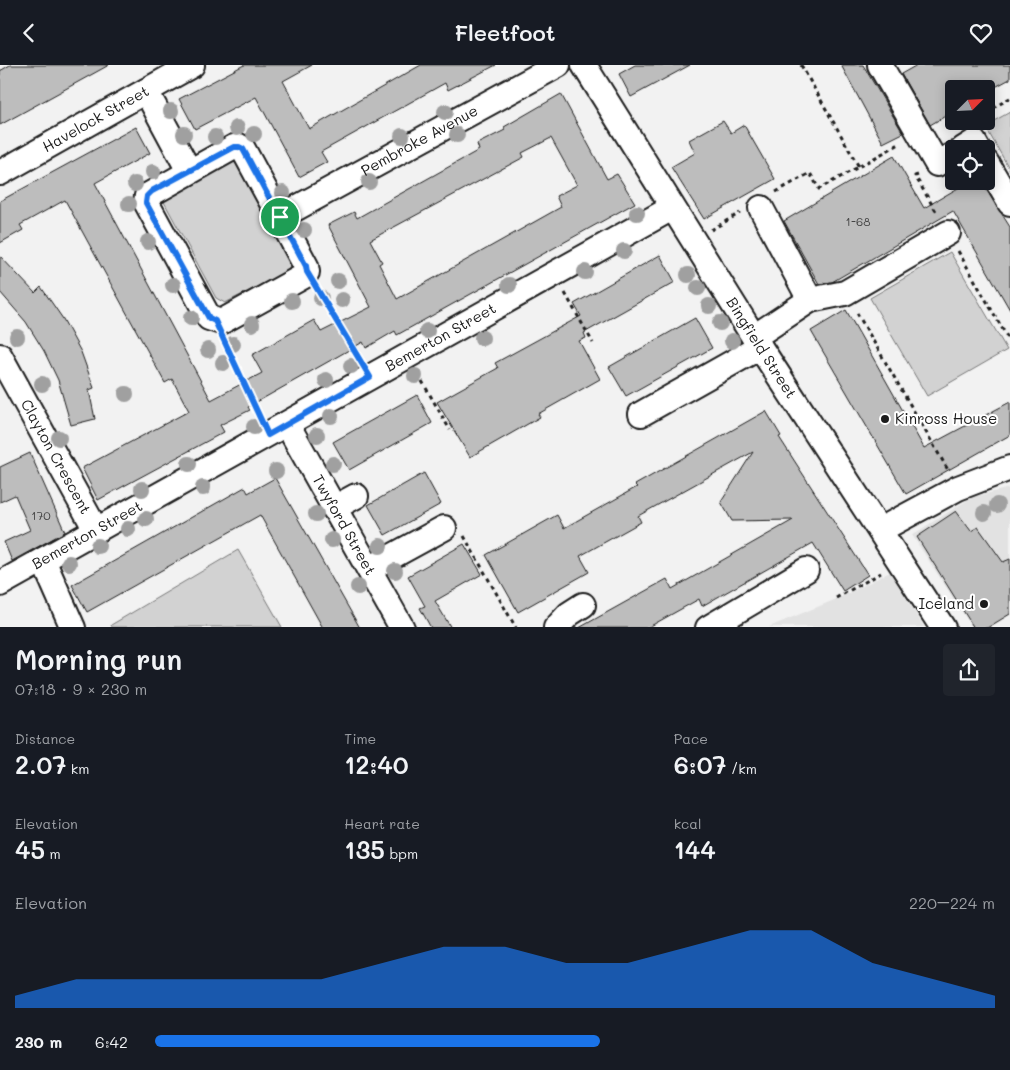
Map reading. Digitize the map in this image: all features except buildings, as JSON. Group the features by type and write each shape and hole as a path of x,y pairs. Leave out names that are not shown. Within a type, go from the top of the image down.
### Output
{"street":[{"name":"Pembroke Avenue","path":"280,217 558,65"},
{"name":"Bingfield Street","path":"584,65 757,342 944,627"},
{"path":"880,65 937,164 945,159"},
{"name":"Havelock Street","path":"0,173 146,91 183,67"},
{"path":"146,91 189,171"},
{"path":"234,147 243,149 306,266 307,272 304,276 221,322 209,318 146,203 147,196 152,191 189,171 234,147"},
{"path":"995,177 1010,203"},
{"name":"Bemerton Street","path":"0,584 672,208"},
{"path":"761,208 810,300"},
{"path":"641,414 757,342 810,300 845,293 948,233"},
{"name":"Clayton Crescent","path":"0,356 96,530"},
{"name":"Twyford Street","path":"278,429 334,508 369,569 410,625"},
{"path":"880,529 958,488 1010,468"},
{"path":"334,508 356,495"},
{"path":"369,569 454,532"},
{"path":"43,560 73,627"},
{"path":"708,627 806,570"},
{"path":"558,627 569,614 583,605"}],"path":[{"path":"801,65 859,167 918,132"},
{"path":"995,107 1010,98"},
{"path":"307,272 370,377"},
{"path":"554,274 593,343"},
{"path":"845,293 958,488"},
{"path":"215,321 278,429"},
{"path":"407,356 450,430"},
{"path":"454,532 516,627"},
{"path":"836,598 901,561"}],"shaded area":[{"path":"1010,112 1010,170 995,144 995,140 993,140 987,130 995,130 995,120"},
{"path":"231,160 239,166 292,264 286,272 225,303 216,298 163,200"},
{"path":"950,252 1007,350 927,396 870,298"},
{"path":"1010,488 1010,615 989,627 972,627 912,535 972,497"},
{"path":"238,550 282,627 112,627 111,625"},
{"path":"890,572 924,627 769,627 839,598"}],"place":[{"name":"Kinross House","path":"885,419"},
{"name":"Iceland","path":"984,604"}],"route":[{"path":"234,147 239,147 243,149 280,217 306,266 307,272 370,377 268,435 215,321 209,318 146,203 147,196 152,191 234,147"}]}
